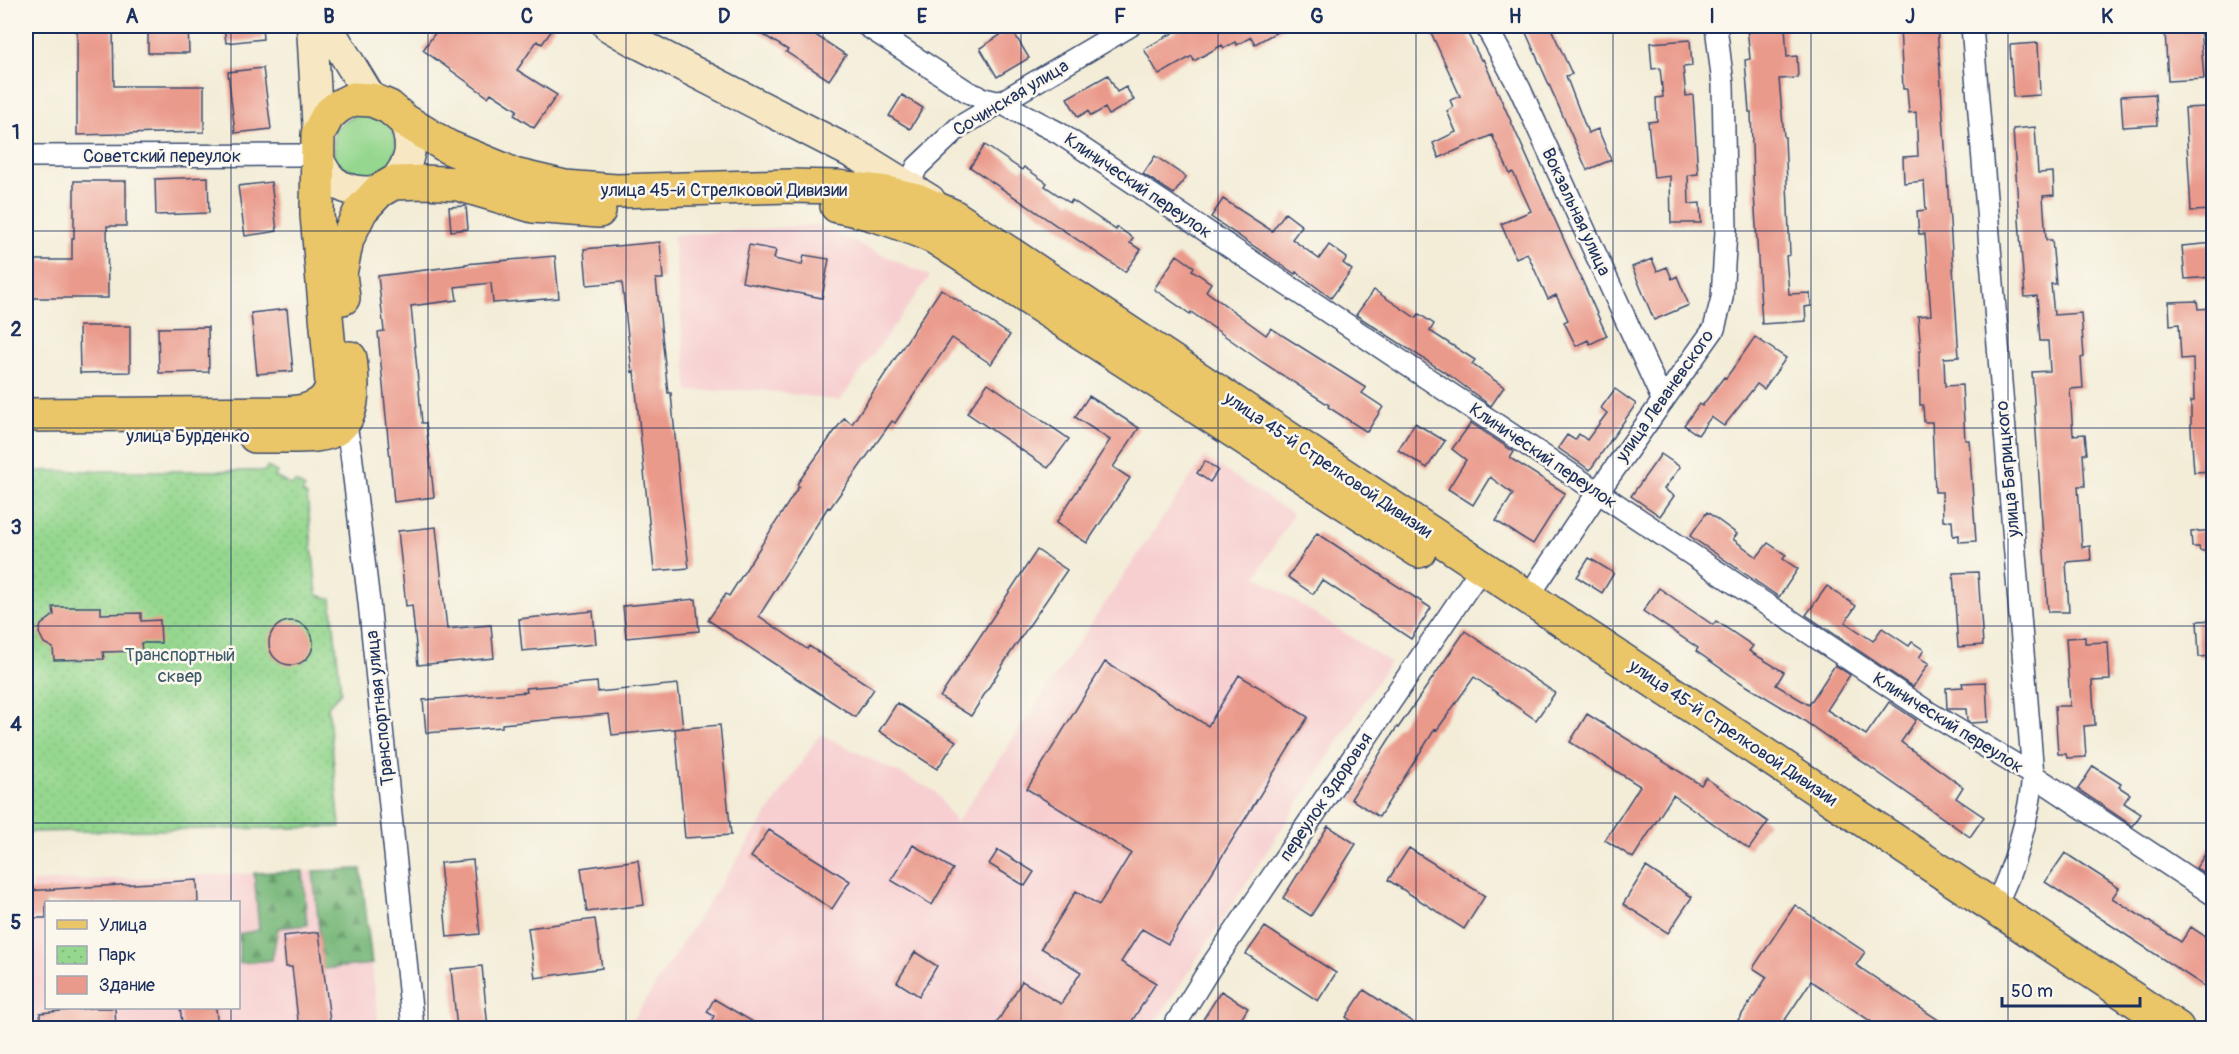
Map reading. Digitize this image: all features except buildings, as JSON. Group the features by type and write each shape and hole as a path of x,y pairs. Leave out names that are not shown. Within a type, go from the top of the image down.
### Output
{"main road":[{"path":"312,26 311,148 332,366 332,391"},
{"path":"327,26 372,100"},
{"path":"608,26 864,159 901,200"},
{"path":"311,148 328,115 353,99 372,100 389,108 404,120 410,137 410,153 404,170 361,210 347,239 343,254 340,274 352,389 352,403 345,420"},
{"name":"улица 45-й Стрелковой Дивизии","path":"404,120 448,147 514,174 565,188 628,191 813,187 847,189 901,200 917,200 953,216 2137,1029"},
{"path":"311,148 321,167 342,188 361,192 386,187"},
{"name":"улица 45-й Стрелковой Дивизии","path":"386,187 424,182 458,184 533,206 605,211 813,205 865,211 901,200"},
{"name":"улица 45-й Стрелковой Дивизии","path":"901,200 934,237 1476,575 1528,597 2177,1029"},
{"name":"улица Бурденко","path":"26,415 299,412 323,402 332,391"},
{"name":"улица Бурденко","path":"26,437 325,435 345,420"}],"street":[{"name":"Клинический переулок","path":"867,26 968,92 1002,103 1059,133 1928,712 2033,775 2214,895"},
{"name":"Сочинская улица","path":"901,200 917,167 959,127 1130,26"},
{"name":"Вокзальная улица","path":"1486,26 1520,89 1663,400"},
{"name":"улица Леваневского","path":"1528,597 1598,492 1714,329 1722,298 1726,231 1722,84 1716,26"},
{"name":"улица Багрицкого","path":"1972,26 2033,775 2031,801 2004,890 1994,907"},
{"name":"Советский переулок","path":"26,156 311,148"},
{"name":"Транспортная улица","path":"332,391 345,420 369,602 413,1029"},
{"name":"переулок Здоровья","path":"1173,1029 1216,959 1476,575"}],"shaded area":[{"path":"816,225 930,276 840,401 762,390 688,391 673,235"},
{"path":"1204,457 1293,514 1256,576 1390,662 1152,1028 628,1028 820,734 935,791 956,823"},
{"path":"361,869 379,1028 32,1028 32,882"}],"green space":[{"path":"361,112 390,124 397,145 391,166 373,178 350,177 334,162 334,129"},
{"name":"Транспортный сквер","path":"267,467 277,472 275,477 292,486 295,482 305,488 302,492 307,496 317,595 331,599 341,692 328,706 340,827 26,832 26,471 264,472"},
{"path":"361,869 372,964 323,969 313,871"},
{"path":"303,871 307,925 278,928 272,960 240,963 240,934 259,930 254,873"}]}
